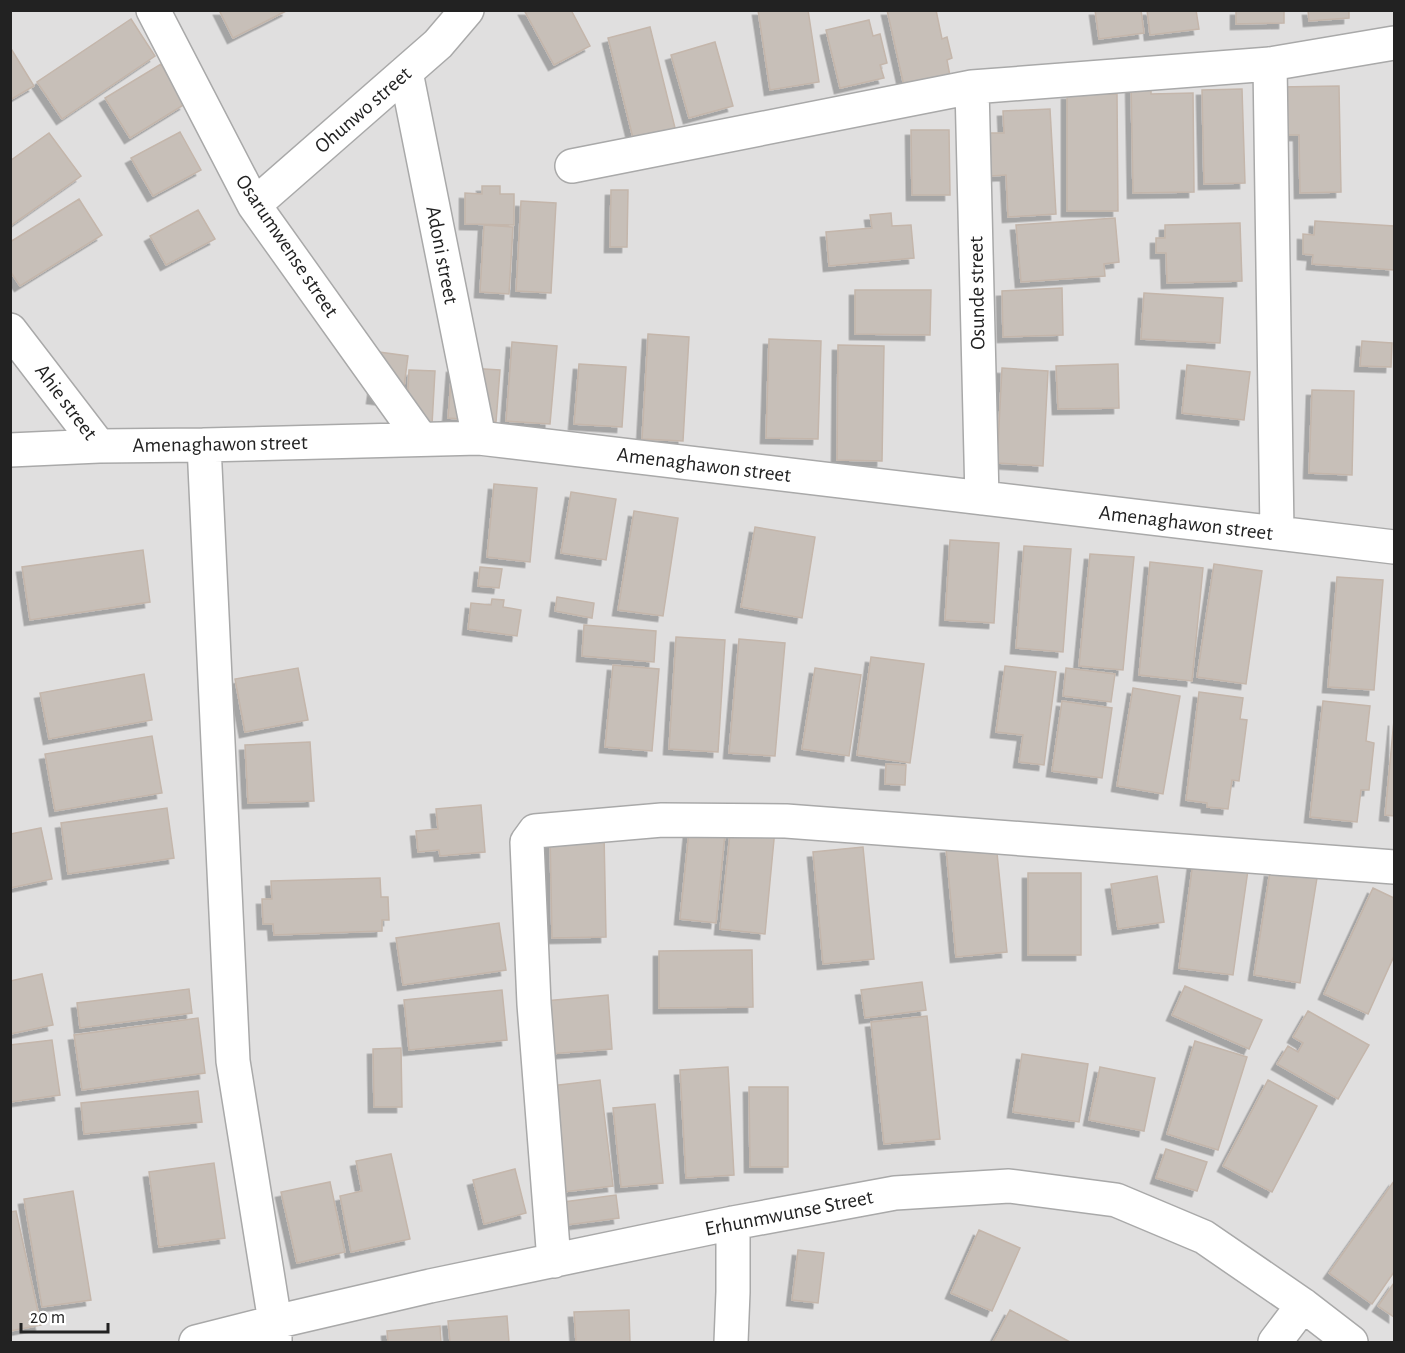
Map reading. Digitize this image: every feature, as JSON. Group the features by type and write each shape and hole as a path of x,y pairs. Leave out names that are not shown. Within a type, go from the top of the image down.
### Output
{"street":[{"name":"Osarumwense street","path":"153,10 254,205 421,439"},
{"name":"Ohunwo street","path":"254,205 438,44 467,10"},
{"path":"572,166 972,87 1270,64 1395,43"},
{"path":"1270,64 1277,533"},
{"name":"Adoni street","path":"406,72 478,438"},
{"name":"Osunde street","path":"972,87 982,498"},
{"name":"Ahie street","path":"10,330 99,446"},
{"name":"Amenaghawon street","path":"10,450 478,438 1395,547"},
{"path":"204,446 233,1061 275,1332"},
{"path":"554,1261 534,1004 527,842 536,831 662,820 786,821 1395,867"},
{"name":"Erhunmwunse Street","path":"196,1342 275,1332 430,1286 733,1223 895,1193 1009,1186 1116,1200 1204,1237 1303,1305 1351,1342"},
{"path":"731,1342 733,1223"},
{"path":"1275,1342 1303,1305"}],"shaded area":[{"path":"11,11 1394,11 1394,1342 11,1342"}],"building":[{"path":"219,10 288,10 233,38"},
{"path":"524,10 571,10 590,46 554,65"},
{"path":"758,10 808,10 819,82 770,90"},
{"path":"887,10 936,10 942,39 947,37 952,58 947,60 950,76 904,86"},
{"path":"1095,10 1141,10 1144,33 1099,39"},
{"path":"1147,10 1196,10 1199,29 1150,35"},
{"path":"1236,10 1284,10 1284,23 1236,24"},
{"path":"1308,10 1349,10 1349,18 1309,21"},
{"path":"131,19 155,56 62,119 37,82"},
{"path":"869,20 873,36 880,34 887,63 880,65 884,78 840,88 826,30"},
{"path":"650,27 676,132 634,142 608,38"},
{"path":"715,42 733,106 689,118 671,55"},
{"path":"10,47 34,86 10,100"},
{"path":"161,64 185,104 130,138 105,98"},
{"path":"1131,81 1151,81 1151,94 1193,93 1194,192 1133,193"},
{"path":"1339,86 1341,192 1300,193 1299,135 1280,135 1279,87"},
{"path":"1242,89 1245,183 1204,184 1202,90"},
{"path":"1067,94 1117,94 1118,211 1067,211"},
{"path":"1050,109 1056,214 1008,217 1006,175 990,176 988,133 1004,133 1003,111"},
{"path":"911,130 949,130 950,195 912,195"},
{"path":"180,132 201,170 153,196 131,158"},
{"path":"49,133 81,176 10,226 10,161"},
{"path":"482,186 500,186 500,194 514,194 514,225 465,224 465,193 482,194"},
{"path":"611,190 628,190 627,247 610,247"},
{"path":"79,199 102,235 20,286 10,271 10,242"},
{"path":"521,201 556,203 551,293 516,291"},
{"path":"198,210 215,239 166,265 150,236"},
{"path":"891,213 892,226 911,225 914,258 829,266 826,232 872,228 870,215"},
{"path":"1115,218 1119,262 1104,264 1105,276 1021,282 1016,225"},
{"path":"1315,221 1394,226 1394,270 1312,264 1313,255 1303,254 1303,234 1314,235"},
{"path":"1240,223 1242,281 1167,283 1166,253 1156,253 1156,238 1165,238 1165,225"},
{"path":"484,225 513,227 509,294 480,292"},
{"path":"1062,288 1063,335 1003,337 1002,291"},
{"path":"855,290 931,290 930,335 855,334"},
{"path":"1144,293 1223,298 1220,343 1141,339"},
{"path":"648,334 689,337 683,441 642,439"},
{"path":"769,339 821,341 818,439 766,438"},
{"path":"1362,341 1392,343 1391,367 1360,366"},
{"path":"512,342 557,346 550,424 506,421"},
{"path":"838,345 884,346 882,461 837,460"},
{"path":"379,352 408,356 402,402 372,398"},
{"path":"579,364 626,367 622,427 574,424"},
{"path":"1118,364 1119,408 1058,409 1056,366"},
{"path":"1187,365 1250,372 1244,420 1182,413"},
{"path":"452,367 500,370 496,422 448,418"},
{"path":"1002,368 1048,371 1043,466 997,463"},
{"path":"409,370 435,371 432,425 406,424"},
{"path":"1312,390 1354,391 1352,475 1309,473"},
{"path":"494,484 537,488 530,562 487,557"},
{"path":"571,492 616,499 606,560 561,553"},
{"path":"634,511 678,518 663,616 618,610"},
{"path":"755,527 815,537 802,618 741,607"},
{"path":"950,540 999,543 994,623 945,620"},
{"path":"1024,546 1071,549 1063,652 1016,648"},
{"path":"143,550 150,602 30,620 22,567"},
{"path":"1090,554 1134,557 1123,670 1079,666"},
{"path":"1150,562 1203,568 1192,681 1139,675"},
{"path":"1214,564 1262,571 1246,684 1197,677"},
{"path":"480,567 502,569 499,588 478,586"},
{"path":"1337,577 1383,580 1374,690 1328,687"},
{"path":"557,597 594,603 592,618 555,611"},
{"path":"492,599 504,600 503,607 521,610 517,636 468,629 471,603 491,605"},
{"path":"584,625 656,631 654,662 582,656"},
{"path":"676,637 725,640 718,752 669,749"},
{"path":"739,639 785,643 775,756 729,753"},
{"path":"871,657 924,664 910,763 857,755"},
{"path":"613,665 659,669 652,751 605,747"},
{"path":"1005,666 1056,672 1044,765 1019,762 1023,735 996,732"},
{"path":"298,668 308,720 245,732 235,679"},
{"path":"815,668 861,675 849,756 802,749"},
{"path":"1066,668 1115,674 1111,702 1063,696"},
{"path":"144,674 152,720 49,739 40,693"},
{"path":"1133,688 1180,696 1163,794 1117,786"},
{"path":"1199,692 1243,698 1240,719 1247,720 1239,781 1232,780 1228,809 1207,807 1207,803 1186,800"},
{"path":"1062,701 1112,708 1102,778 1052,771"},
{"path":"1323,701 1370,706 1366,741 1374,743 1369,790 1361,790 1357,822 1310,817"},
{"path":"1394,720 1394,816 1385,815"},
{"path":"152,736 162,793 55,811 45,754"},
{"path":"310,742 314,801 248,803 245,745"},
{"path":"886,764 906,765 905,785 885,784"},
{"path":"481,805 485,852 440,856 439,850 418,852 416,831 438,829 436,809"},
{"path":"167,808 174,858 68,874 61,823"},
{"path":"690,821 726,824 716,923 680,919"},
{"path":"731,824 775,829 765,934 720,929"},
{"path":"41,828 52,879 10,888 10,834"},
{"path":"604,833 606,937 552,938 550,834"},
{"path":"996,843 1007,952 956,957 946,848"},
{"path":"863,847 874,959 823,964 813,852"},
{"path":"1193,862 1248,870 1233,975 1179,968"},
{"path":"1270,871 1317,878 1300,983 1254,975"},
{"path":"1028,873 1081,873 1081,955 1028,955"},
{"path":"1157,876 1164,922 1118,929 1111,884"},
{"path":"380,878 381,897 388,897 389,920 382,920 382,931 274,935 273,924 263,924 262,899 272,899 271,881"},
{"path":"1373,888 1394,898 1394,956 1368,1014 1324,994"},
{"path":"499,923 506,970 403,985 396,938"},
{"path":"752,950 753,1007 659,1008 659,951"},
{"path":"42,974 53,1025 10,1034 10,981"},
{"path":"922,982 926,1010 865,1018 861,990"},
{"path":"1185,986 1262,1020 1249,1049 1172,1015"},
{"path":"189,989 192,1013 80,1028 77,1003"},
{"path":"502,990 507,1040 409,1050 404,1000"},
{"path":"608,995 612,1049 549,1054 545,1001"},
{"path":"1308,1011 1369,1045 1338,1099 1277,1064 1288,1046 1298,1052 1303,1043 1293,1037"},
{"path":"927,1016 940,1139 884,1144 871,1022"},
{"path":"198,1018 205,1073 82,1090 74,1035"},
{"path":"52,1040 60,1095 10,1102 10,1045"},
{"path":"1195,1041 1247,1057 1218,1150 1167,1134"},
{"path":"401,1048 402,1107 374,1107 373,1049"},
{"path":"1022,1054 1088,1064 1079,1122 1013,1112"},
{"path":"728,1067 734,1175 686,1178 680,1070"},
{"path":"1100,1067 1155,1078 1144,1131 1089,1120"},
{"path":"600,1080 613,1186 563,1192 551,1086"},
{"path":"1268,1080 1317,1106 1272,1192 1223,1166"},
{"path":"749,1087 788,1087 788,1167 750,1167"},
{"path":"198,1091 202,1122 84,1134 81,1103"},
{"path":"655,1104 663,1183 621,1187 613,1108"},
{"path":"1166,1149 1207,1162 1197,1191 1156,1178"},
{"path":"391,1154 410,1239 351,1252 340,1196 362,1191 356,1161"},
{"path":"214,1163 225,1238 159,1247 149,1172"},
{"path":"515,1169 526,1213 484,1224 473,1180"},
{"path":"1394,1181 1394,1272 1372,1304 1329,1273"},
{"path":"330,1182 345,1252 297,1263 281,1192"},
{"path":"73,1191 91,1300 42,1307 24,1199"},
{"path":"616,1195 619,1218 559,1226 556,1203"},
{"path":"16,1211 41,1325 10,1331 10,1212"},
{"path":"979,1230 1020,1248 992,1311 951,1293"},
{"path":"798,1250 824,1253 818,1303 792,1300"},
{"path":"1394,1283 1394,1317 1378,1306"},
{"path":"629,1310 630,1342 576,1342 574,1312"},
{"path":"1010,1310 1070,1342 993,1342"},
{"path":"507,1316 509,1342 450,1342 448,1321"},
{"path":"440,1326 441,1342 388,1342 387,1331"}]}
